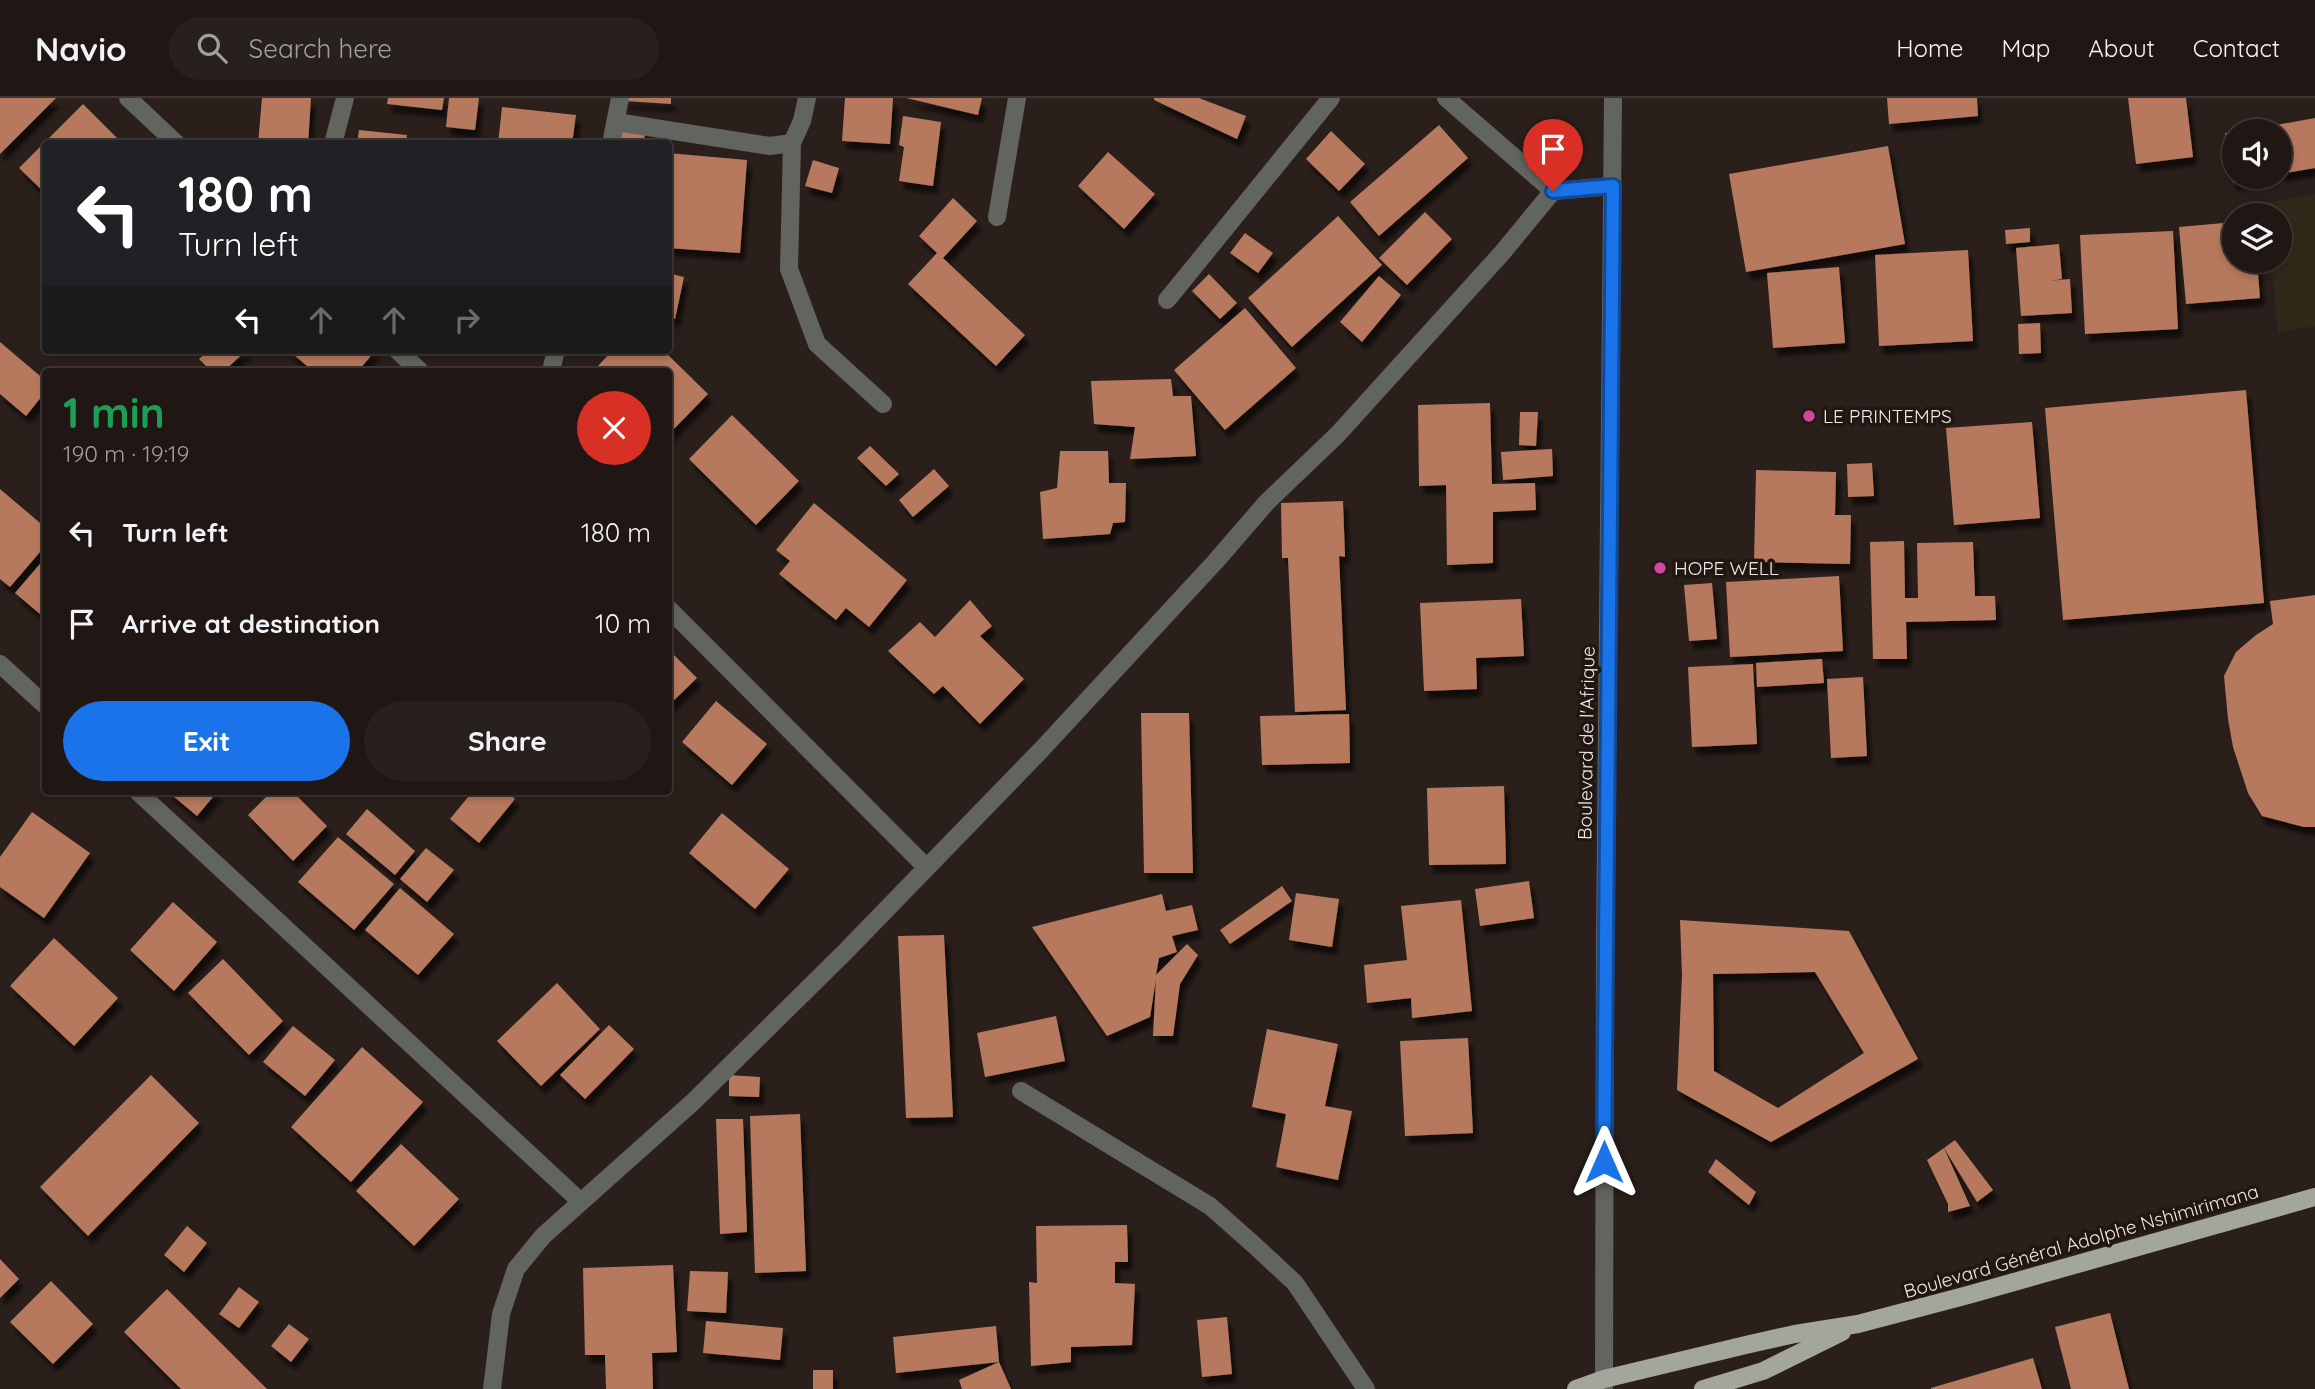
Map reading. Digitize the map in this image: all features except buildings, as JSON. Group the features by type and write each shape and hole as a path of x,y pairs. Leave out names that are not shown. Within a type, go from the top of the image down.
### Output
{"main road":[{"name":"Boulevard Général Adolphe Nshimirimana","path":"1576,1389 1784,1336 1858,1324 2315,1197"},
{"name":"Boulevard Général Adolphe Nshimirimana","path":"1703,1389 1763,1371 1858,1324"}],"street":[{"path":"128,98 173,140"},
{"path":"333,140 345,98"},
{"path":"612,140 620,98"},
{"path":"807,98 803,121 792,143 789,269 817,344 884,404"},
{"path":"998,217 1017,98"},
{"path":"1167,300 1331,98"},
{"path":"1446,98 1553,191 1613,186"},
{"name":"Boulevard de l'Afrique","path":"1604,1384 1605,931 1613,98"},
{"path":"616,122 770,146 792,143"},
{"path":"492,1389 501,1314 516,1269 543,1236 694,1101 845,952 1042,750 1267,502 1338,434 1503,253 1553,191"},
{"path":"401,354 417,368"},
{"path":"672,612 926,867"},
{"path":"0,664 42,702"},
{"path":"141,795 580,1201"},
{"path":"1021,1091 1210,1206 1295,1283 1366,1389"}],"shaded area":[{"path":"2315,194 2315,326 2278,332 2272,273 2292,273 2292,203 2265,203"}],"place":[{"name":"LE PRINTEMPS","path":"1809,416"},
{"name":"HOPE WELL","path":"1660,568"}],"route":[{"path":"1553,191 1613,186 1604,1162"}]}
